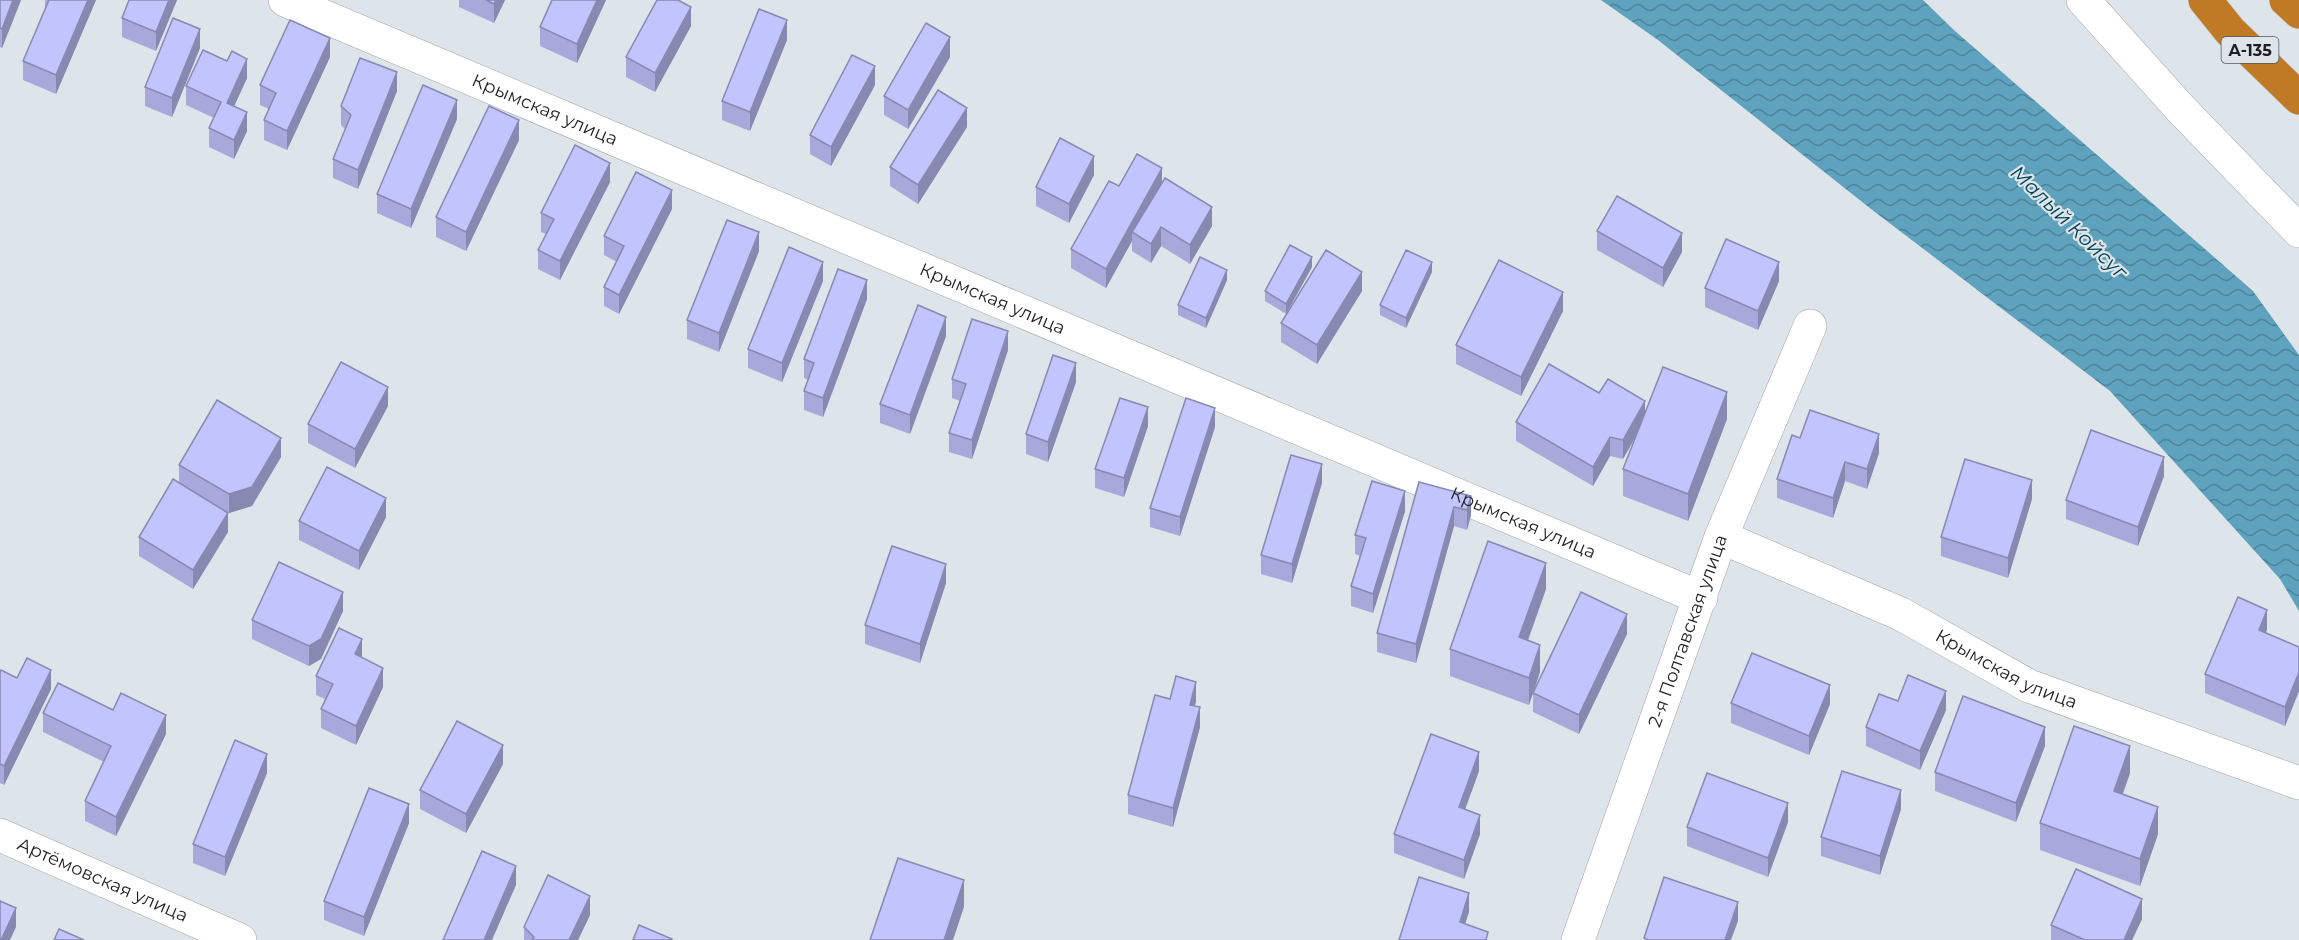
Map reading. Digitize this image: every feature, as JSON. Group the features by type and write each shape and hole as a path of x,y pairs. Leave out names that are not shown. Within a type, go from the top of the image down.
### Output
{"highway":[{"name":"А-135","path":"2205,0 2230,31 2299,98"},
{"path":"2286,0 2299,12"}],"street":[{"name":"Крымская улица","path":"285,0 1701,598"},
{"path":"2083,0 2180,107 2299,231"},
{"name":"2-я Полтавская улица","path":"1578,940 1721,537 1810,326"},
{"name":"Крымская улица","path":"1721,537 1900,614 2029,686 2299,783"},
{"name":"Артёмовская улица","path":"0,835 240,940"}],"water":[{"name":"Малый Койсуг","path":"1601,0 1923,0 1955,31 2253,291 2299,355 2299,611 2280,579 2110,391 1871,209 1658,40"}],"building":[{"path":"0,0 13,0 2,29 0,28"},
{"path":"49,0 88,0 56,75 23,61"},
{"path":"129,0 169,0 156,32 122,18"},
{"path":"552,0 597,0 577,44 540,27"},
{"path":"657,0 678,0 691,7 655,73 626,57"},
{"path":"759,9 787,20 750,112 722,101"},
{"path":"173,18 200,29 172,98 145,87"},
{"path":"290,20 330,38 287,131 264,120 276,93 260,85"},
{"path":"926,23 950,37 908,110 884,96"},
{"path":"203,50 227,61 232,51 247,59 227,103 247,112 234,140 209,128 221,102 186,86"},
{"path":"852,55 875,66 831,147 810,135"},
{"path":"360,58 397,72 358,170 333,159 351,115 341,106"},
{"path":"423,85 457,100 411,209 377,194"},
{"path":"938,90 967,108 918,185 890,167"},
{"path":"489,106 519,120 466,232 436,217"},
{"path":"1060,138 1094,156 1069,204 1036,187"},
{"path":"575,145 610,163 560,261 538,250 554,219 541,213"},
{"path":"1137,154 1162,168 1106,269 1071,249 1109,181 1119,186"},
{"path":"636,172 672,190 619,295 604,287 624,246 604,236"},
{"path":"1165,178 1212,207 1190,245 1161,227 1151,244 1132,232"},
{"path":"1617,196 1682,233 1663,268 1597,231"},
{"path":"727,220 759,232 719,333 687,320"},
{"path":"1726,239 1779,262 1758,311 1705,288"},
{"path":"1290,245 1312,257 1286,304 1265,291"},
{"path":"789,247 823,262 782,363 748,349"},
{"path":"1326,250 1362,272 1317,345 1281,323"},
{"path":"1406,250 1432,262 1406,318 1380,305"},
{"path":"1200,257 1227,270 1206,318 1178,305"},
{"path":"1499,260 1563,292 1521,377 1456,345"},
{"path":"838,269 867,280 823,398 804,391 814,363 804,359"},
{"path":"918,305 946,317 910,415 880,404"},
{"path":"972,319 1008,331 972,440 949,433 966,384 952,379"},
{"path":"1053,355 1076,363 1048,442 1026,434"},
{"path":"341,362 388,387 355,449 308,424"},
{"path":"1549,364 1599,393 1608,379 1645,401 1623,440 1610,437 1593,467 1516,422"},
{"path":"1663,367 1727,392 1688,494 1623,469"},
{"path":"1120,398 1148,407 1124,478 1095,469"},
{"path":"1186,398 1215,408 1180,517 1150,508"},
{"path":"217,400 281,438 252,487 229,494 179,465"},
{"path":"1810,410 1879,434 1867,469 1845,462 1833,498 1777,479 1792,435 1800,438"},
{"path":"2091,430 2164,457 2138,527 2066,500"},
{"path":"1291,455 1322,464 1292,564 1261,555"},
{"path":"1965,459 2032,480 2008,558 1941,537"},
{"path":"327,467 386,498 359,551 299,521"},
{"path":"173,479 228,513 193,570 139,537"},
{"path":"1372,481 1405,491 1373,594 1351,586 1366,538 1355,535"},
{"path":"1419,482 1471,496 1467,510 1454,507 1416,644 1377,633"},
{"path":"1488,541 1546,563 1519,637 1540,645 1529,678 1450,649"},
{"path":"892,546 946,564 920,644 865,625"},
{"path":"279,562 343,592 321,639 309,646 252,620"},
{"path":"1581,592 1627,614 1579,715 1533,693"},
{"path":"2238,597 2267,610 2259,630 2299,647 2299,672 2285,707 2205,674"},
{"path":"339,628 362,639 355,654 383,668 356,726 321,709 333,684 316,676"},
{"path":"1752,653 1830,685 1809,736 1731,703"},
{"path":"27,658 51,670 4,766 0,764 0,672 1,670 17,678"},
{"path":"1908,675 1946,691 1920,751 1866,727 1879,694 1898,701"},
{"path":"1176,676 1196,682 1190,705 1200,707 1173,808 1128,795 1155,695 1170,699"},
{"path":"58,683 113,710 121,693 166,715 116,817 85,801 111,746 43,713"},
{"path":"1963,696 2045,727 2016,803 1935,772"},
{"path":"457,721 503,745 466,814 420,790"},
{"path":"2074,726 2130,746 2114,791 2158,807 2140,859 2040,823"},
{"path":"1431,734 1479,752 1459,807 1480,815 1464,860 1394,834"},
{"path":"235,740 267,754 225,857 193,844"},
{"path":"1842,771 1901,790 1880,856 1821,837"},
{"path":"1707,773 1788,803 1768,858 1687,827"},
{"path":"369,788 409,804 364,917 324,901"},
{"path":"482,851 516,866 484,940 443,940"},
{"path":"898,858 964,880 944,940 870,940"},
{"path":"2076,869 2142,899 2124,940 2085,940 2051,925"},
{"path":"548,875 590,896 569,940 532,940 534,937 524,927"},
{"path":"1419,877 1469,893 1460,922 1488,932 1486,940 1399,940"},
{"path":"1664,877 1738,902 1725,940 1648,940 1644,938"},
{"path":"0,901 16,908 1,940 0,940"},
{"path":"639,925 672,939 672,940 633,940"},
{"path":"59,929 84,940 54,940"}]}
